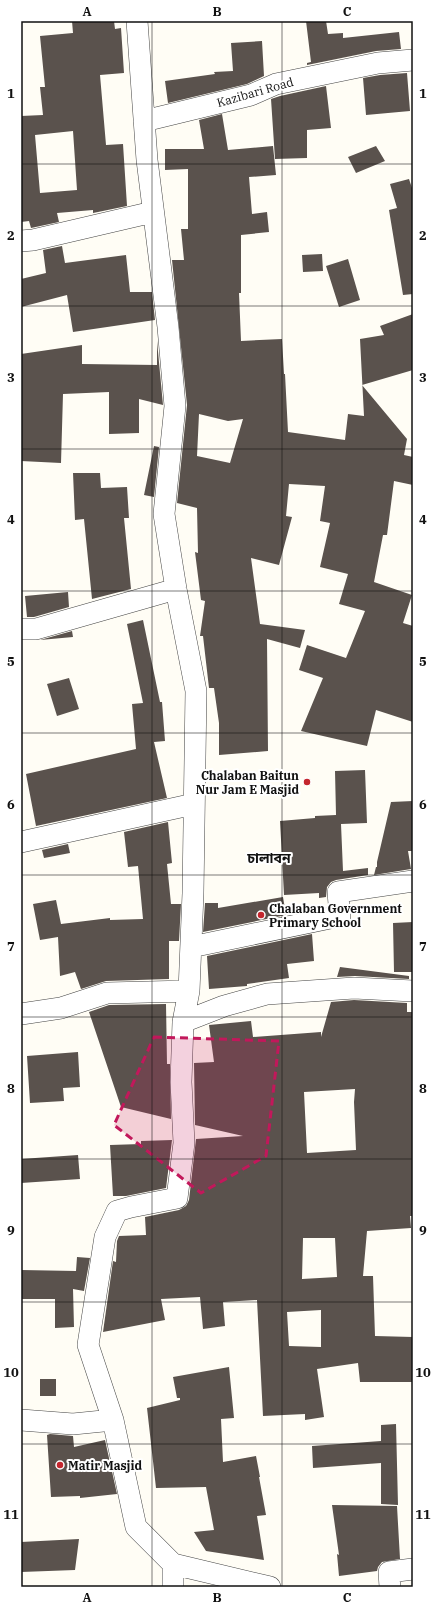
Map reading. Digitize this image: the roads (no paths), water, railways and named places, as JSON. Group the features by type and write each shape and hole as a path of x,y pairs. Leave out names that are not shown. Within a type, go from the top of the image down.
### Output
{"street":[{"path":"137,21 144,120 153,212 168,327 175,406 164,514 176,589 196,691 190,991 183,1022 181,1082 184,1143 177,1198 117,1211 106,1237 88,1345 113,1420 136,1527 173,1564 270,1587"},
{"name":"Kazibari Road","path":"144,120 251,95 276,84 378,63 413,60"},
{"path":"21,241 33,240 153,212"},
{"path":"21,630 36,629 176,589"},
{"path":"21,842 194,804"},
{"path":"191,947 340,916 338,892 413,881"},
{"path":"183,1022 224,1006 267,994 354,988 413,991"},
{"path":"21,1014 61,1008 107,993 190,991"},
{"path":"21,1420 73,1424 113,1420"},
{"path":"173,1564 173,1587"},
{"path":"390,1587 389,1572 413,1569"}],"place":[{"name":"Chalaban Baitun Nur Jam E Masjid","path":"307,782"},
{"name":"Chalaban Government Primary School","path":"261,915"},
{"name":"Matir Masjid","path":"60,1465"}],"district":[{"name":"চালাবন","path":"269,858"}]}
